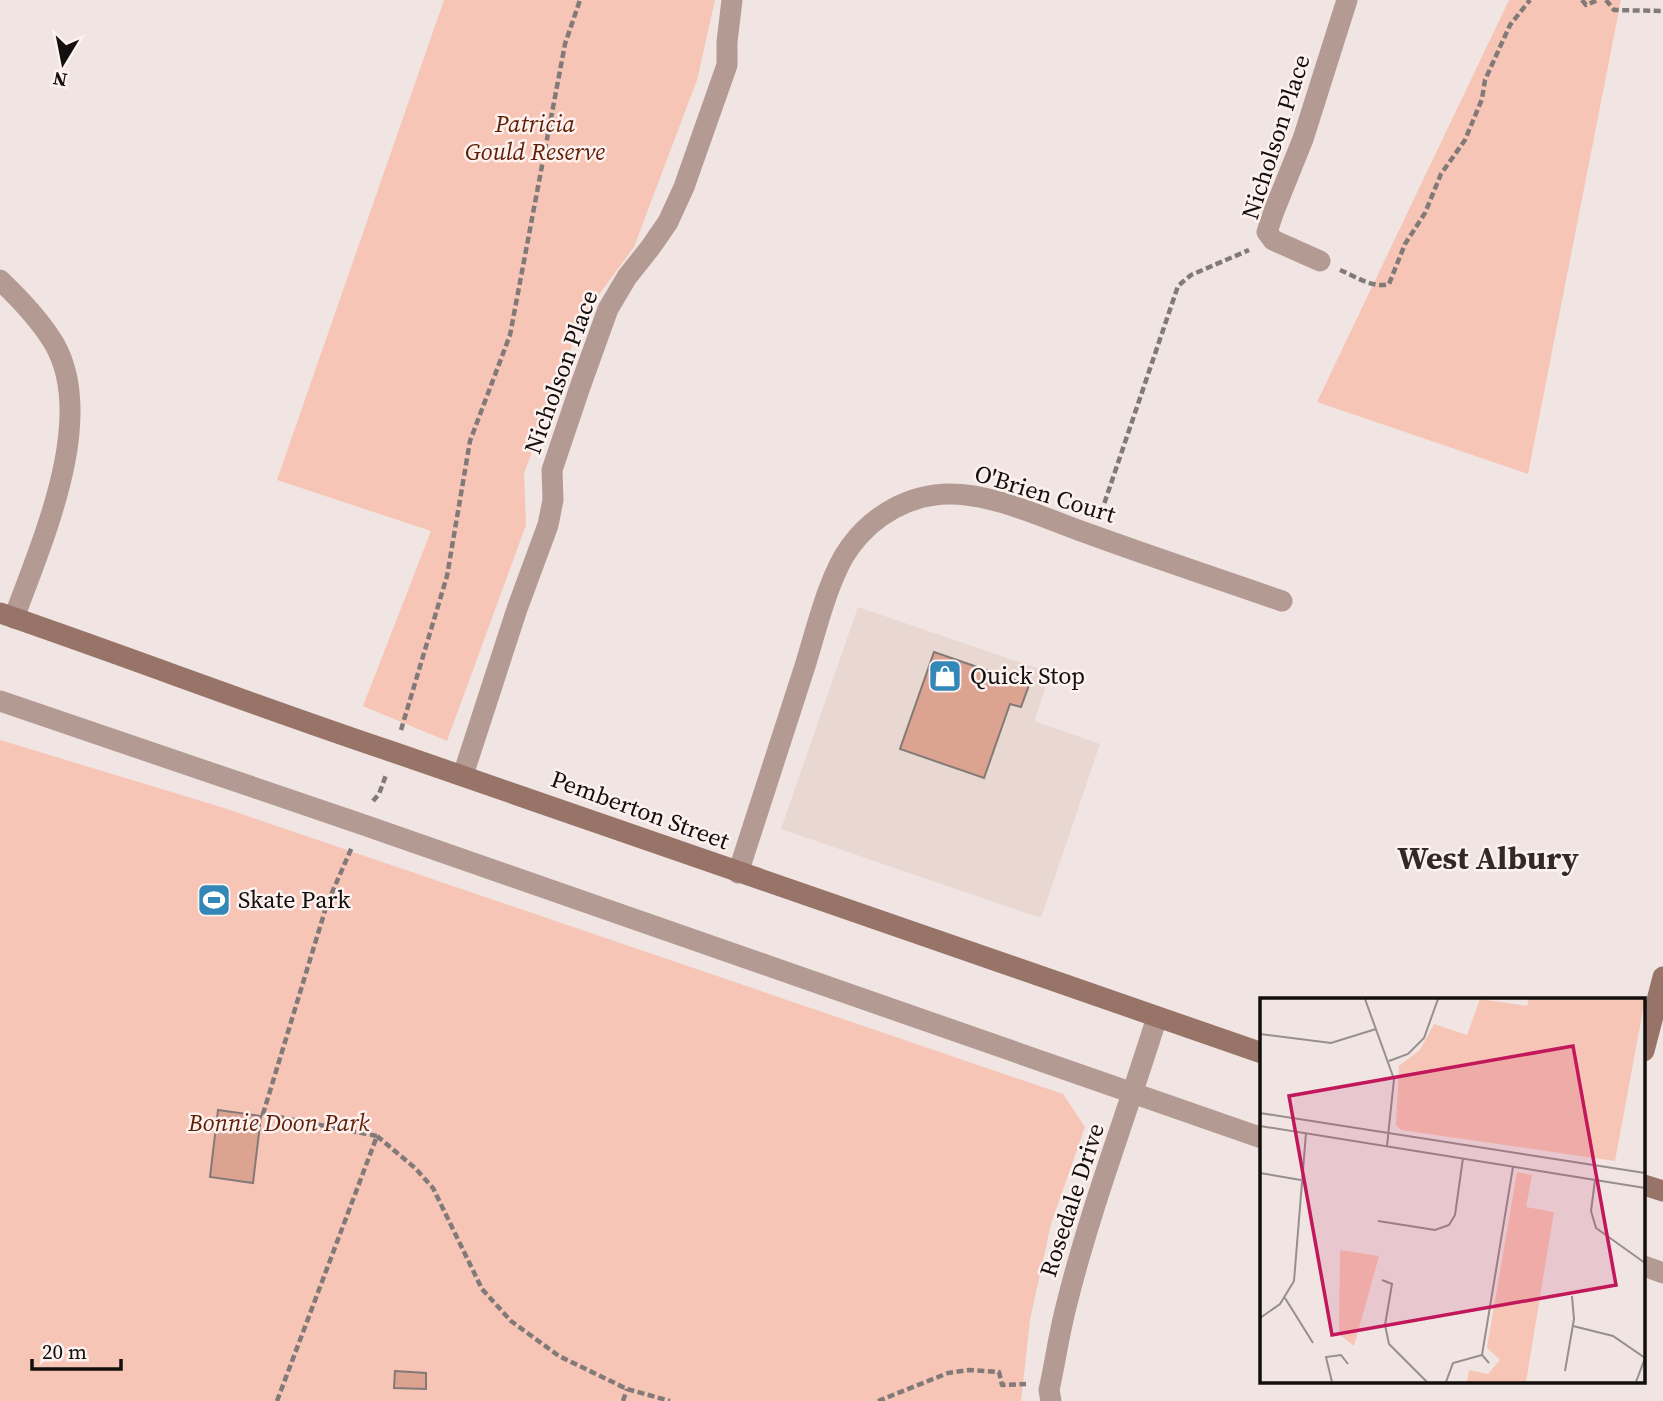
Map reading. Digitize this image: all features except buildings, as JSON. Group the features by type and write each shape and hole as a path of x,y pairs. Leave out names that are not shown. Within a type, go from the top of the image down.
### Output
{"main road":[{"name":"Pemberton Street","path":"7,615 393,753 463,775 1260,1053"},
{"path":"1646,1043 1663,977"},
{"path":"1646,1186 1663,1192"}],"street":[{"name":"Nicholson Place","path":"463,775 517,609 548,525 552,500 552,470 580,387 608,309 627,277 668,222 684,187 727,65 732,0"},
{"name":"Nicholson Place","path":"1320,261 1273,240 1267,232 1303,139 1347,0"},
{"path":"0,280 33,315 56,346 70,390 72,419 68,448 51,516 7,615"},
{"name":"O'Brien Court","path":"738,873 831,590 850,547 873,522 902,503 949,494 971,496 1017,508 1282,601"},
{"path":"0,701 364,825 1260,1138"},
{"name":"Rosedale Drive","path":"1050,1396 1065,1308 1093,1212 1157,1017"},
{"path":"1646,1267 1663,1273"}],"path":[{"path":"400,732 447,576 470,441 510,335 565,44 580,0"},
{"path":"1320,261 1373,285 1389,284 1405,244 1425,213 1441,174 1465,140 1482,99 1485,80 1510,25 1530,0"},
{"path":"1582,0 1586,5 1598,0"},
{"path":"1606,0 1614,10 1663,12"},
{"path":"1093,536 1178,286 1191,275 1273,240"},
{"path":"384,783 369,805 364,825 327,904 263,1114 377,1136 415,1168 433,1188 482,1289 511,1321 559,1356 627,1389 670,1401"},
{"path":"277,1401 377,1136"},
{"path":"878,1401 948,1373 969,1370 999,1373 1002,1385 1025,1384 1050,1396"},
{"path":"623,1401 627,1389"}],"shaded area":[{"path":"858,607 1051,673 1034,721 1100,744 1041,918 781,829"}],"green space":[{"name":"Patricia Gould Reserve","path":"444,0 715,0 697,80 634,247 584,315 524,473 526,525 447,741 363,706 431,531 277,480"},
{"path":"1509,0 1621,0 1528,474 1317,402"},
{"name":"Bonnie Doon Park","path":"0,740 221,807 1063,1094 1085,1127 1051,1224 1030,1320 1021,1401 0,1401"}],"place":[{"name":"Quick Stop","path":"945,676"},
{"name":"Skate Park","path":"214,900"}],"district":[{"name":"West Albury","path":"1488,858"}]}
